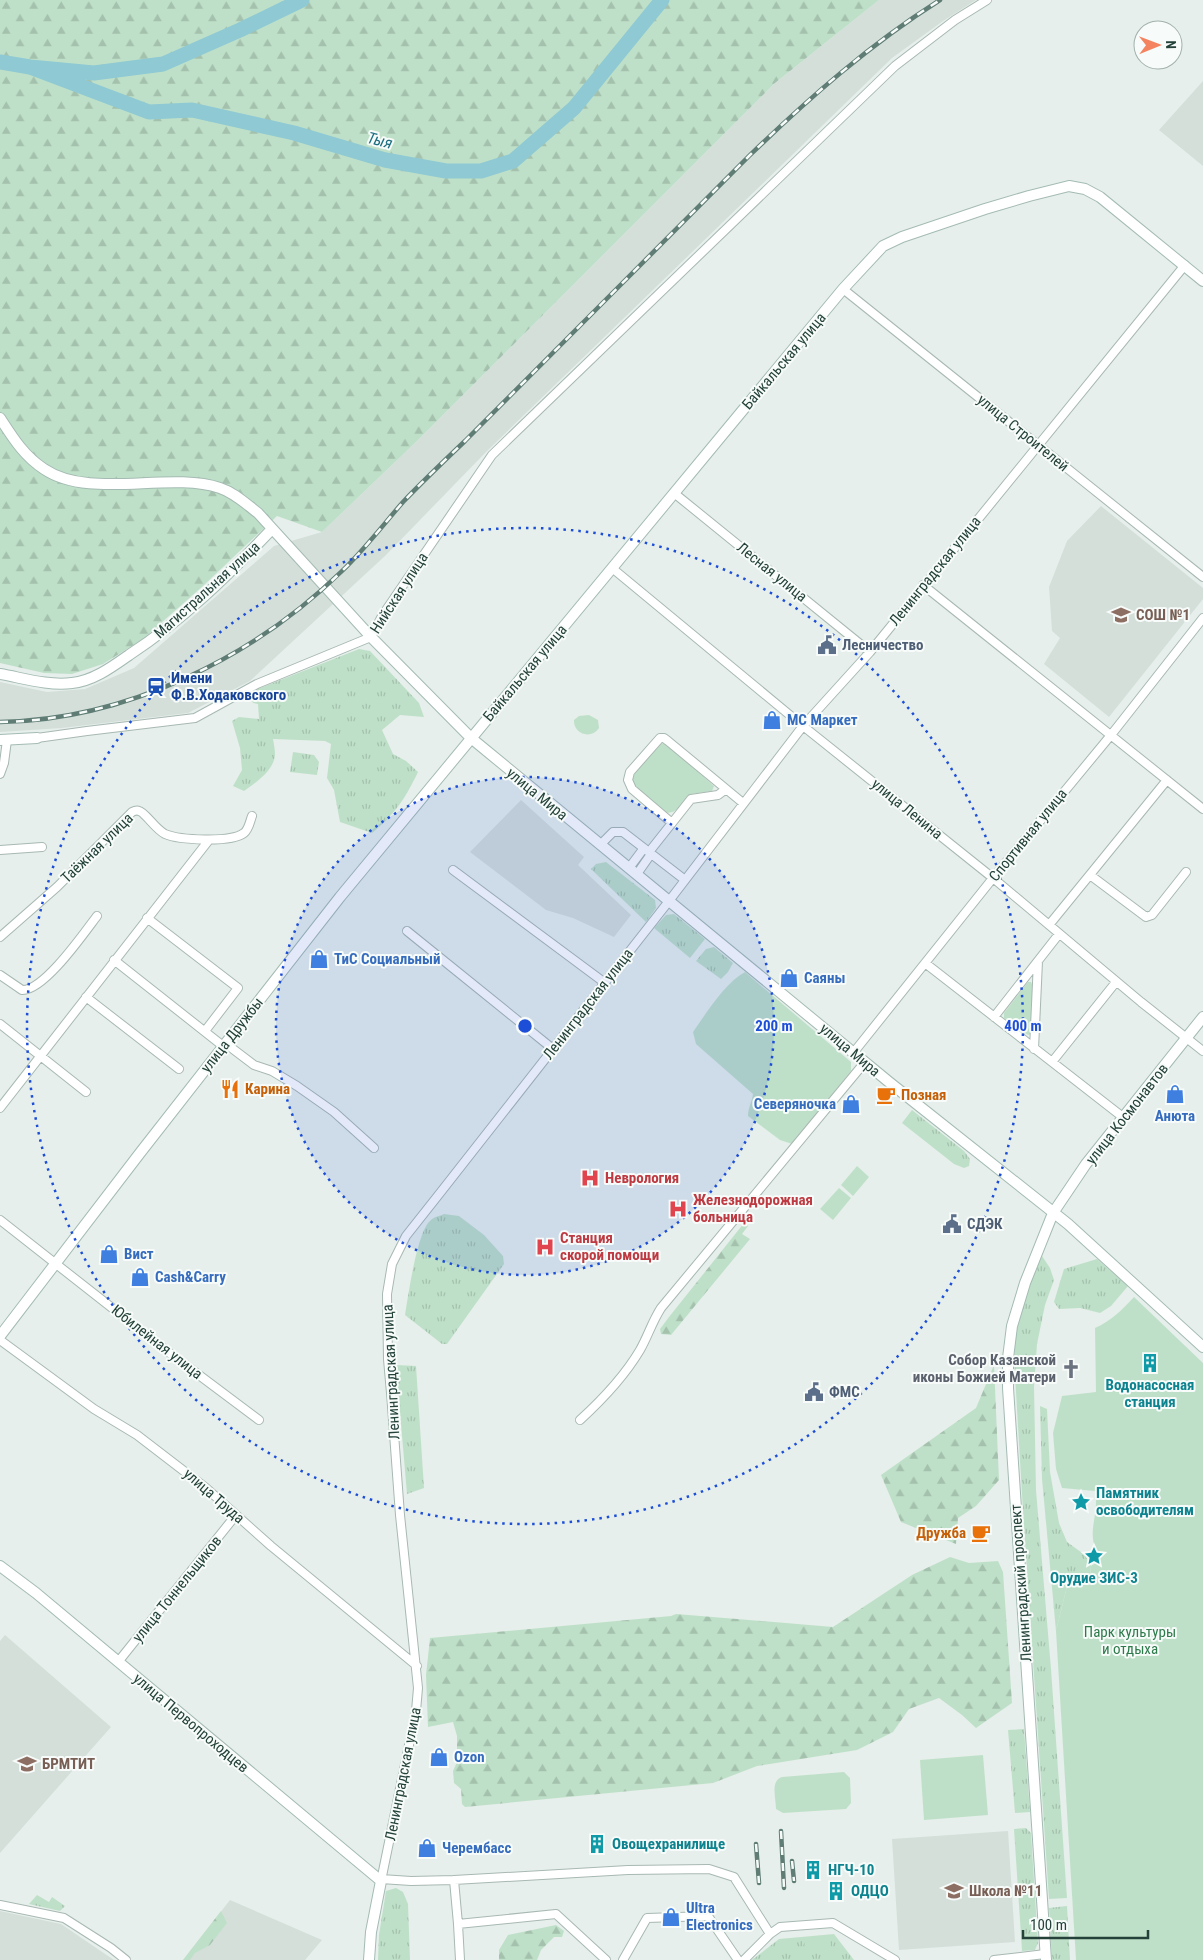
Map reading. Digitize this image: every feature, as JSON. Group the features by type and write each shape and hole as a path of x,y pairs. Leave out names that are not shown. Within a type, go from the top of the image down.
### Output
{"street":[{"name":"Нийская улица","path":"36,738 87,730 195,718 258,684 371,637 382,616 492,455 894,66 954,20 987,0"},
{"name":"Байкальская улица","path":"471,738 843,290 883,246 902,237 1029,196 1069,186 1085,188 1100,197 1203,281"},
{"name":"Ленинградская улица","path":"381,1880 416,1711 418,1688 400,1515 388,1359 387,1294 392,1264 406,1236 669,901 803,726 870,652 1185,266"},
{"name":"улица Строителей","path":"843,290 1203,577"},
{"name":"улица Мира","path":"0,418 22,450 46,471 60,478 87,483 191,484 220,488 242,501 272,529 371,637 471,738 865,1062 1054,1213 1203,1347"},
{"name":"Лесная улица","path":"674,493 870,652"},
{"name":"Магистральная улица","path":"0,674 55,684 73,683 105,672 152,640 192,607 232,571 272,529"},
{"name":"улица Ленина","path":"612,568 803,726 993,878 1116,982 1203,1051"},
{"path":"923,586 1203,809"},
{"name":"Спортивная улица","path":"854,1052 993,878 1111,735 1203,618"},
{"path":"0,774 4,763 3,740 36,738"},
{"name":"улица Дружбы","path":"0,1338 224,1045 340,897 471,738"},
{"path":"672,823 628,784 630,772 658,739 664,738 668,741 743,803"},
{"path":"1049,925 1167,780"},
{"path":"633,871 691,799 718,795 726,789"},
{"name":"Таёжная улица","path":"0,937 52,892 136,810 141,812 152,825 167,835 209,840 230,838 244,834 252,816"},
{"path":"600,845 610,834 617,832 627,835 685,880"},
{"path":"0,1108 209,840"},
{"path":"0,850 42,847"},
{"path":"453,870 605,983"},
{"path":"1090,875 1146,917 1152,915 1186,872"},
{"path":"0,975 22,990 30,989 54,969 97,916"},
{"path":"147,918 238,988 205,1031"},
{"path":"407,930 553,1049"},
{"path":"994,1017 1059,934"},
{"path":"114,960 224,1045 254,1065 272,1071 298,1086 334,1112 374,1148"},
{"path":"1034,1049 1038,961"},
{"path":"925,963 1124,1118"},
{"path":"1052,1062 1116,982"},
{"path":"86,997 179,1069"},
{"name":"улица Космонавтов","path":"1054,1213 1086,1164 1203,1017"},
{"path":"0,1024 39,1057 86,1092"},
{"path":"580,1420 607,1396 641,1349 652,1321 661,1308 865,1062"},
{"name":"Ленинградский проспект","path":"1046,1957 1008,1388 1008,1358 1012,1326 1018,1304 1054,1213"},
{"name":"Юбилейная улица","path":"0,1220 167,1351 259,1420"},
{"name":"улица Труда","path":"0,1338 94,1409 137,1435 206,1488 318,1586 417,1666"},
{"name":"улица Тоннельщиков","path":"118,1662 236,1515"},
{"name":"улица Первопроходцев","path":"0,1566 381,1880"},
{"path":"369,1960 371,1932 381,1880 454,1880 628,1870 709,1869 734,1877 770,1934"},
{"path":"454,1880 460,1960"},
{"path":"0,1905 64,1918 111,1948 126,1960"},
{"path":"458,1924 556,1914 606,1960"},
{"path":"624,1960 648,1918 708,1916 738,1960"},
{"path":"744,1960 770,1934 780,1927 833,1923 894,1960"},
{"path":"994,1960 1046,1957"}],"shaded area":[{"path":"879,0 976,0 892,58 487,451 386,555 250,681 188,713 62,728 0,732 0,682 47,692 85,689 134,668 274,546 322,532 417,441 775,83"},
{"path":"1203,81 1203,166 1159,130"},
{"name":"СОШ №1","path":"1101,506 1203,588 1203,599 1109,717 1044,664 1060,638 1052,631 1049,587 1067,541"},
{"path":"521,800 584,857 578,865 631,915 614,937 573,918 546,910 470,852"},
{"path":"5,1635 111,1727 0,1853 0,1641"},
{"name":"Школа №11","path":"1008,1831 1015,1942 899,1950 892,1839"},
{"path":"230,1900 322,1940 305,1960 183,1960"},
{"path":"0,1911 61,1924 114,1960 0,1960"}],"green space":[{"path":"0,0 879,0 775,83 417,441 322,532 277,516 203,586 143,639 103,664 72,674 44,673 0,663"},
{"path":"359,649 370,651 419,703 424,717 400,715 382,730 393,754 406,761 418,772 404,798 387,819 372,833 340,822 334,790 327,778 331,744 325,741 273,739 275,755 271,767 259,780 244,791 233,786 242,770 240,748 232,721 239,717 259,719 258,704 253,703 250,696 255,690"},
{"path":"589,715 598,720 599,728 592,734 583,734 576,729 574,720 579,716"},
{"path":"660,743 666,744 714,786 712,791 691,794 676,810 669,813 664,812 637,788 633,782 632,775"},
{"path":"293,752 314,755 319,762 317,775 290,772"},
{"path":"606,862 655,900 656,908 646,922 591,869 596,864"},
{"path":"674,914 705,939 690,958 654,928 666,915"},
{"path":"714,947 733,963 721,979 696,961 706,949"},
{"path":"745,972 851,1062 851,1071 792,1144 780,1140 748,1116 753,1094 696,1044 693,1032 710,1007 730,983"},
{"path":"1028,982 1031,982 1033,986 1031,1034 1028,1035 1004,1018 1004,1013"},
{"path":"912,1110 964,1151 970,1159 969,1166 964,1168 954,1164 902,1123"},
{"path":"857,1166 869,1177 853,1196 841,1185"},
{"path":"839,1188 851,1198 833,1220 820,1209"},
{"path":"444,1214 459,1216 484,1235 503,1256 504,1264 447,1344 442,1344 405,1315 417,1251 425,1227 431,1220"},
{"path":"744,1223 748,1226 742,1234 750,1239 671,1335 661,1334 660,1329"},
{"path":"1042,1256 1050,1268 1054,1280 1045,1305 1037,1344 1034,1387 1036,1490 1067,1898 1049,1899 1014,1358 1016,1330 1026,1293"},
{"path":"1097,1259 1128,1286 1111,1306 1100,1313 1080,1308 1059,1309 1054,1302 1064,1269"},
{"name":"Парк культуры и отдыха","path":"1134,1297 1203,1363 1203,1960 1076,1960 1056,1631 1067,1586 1071,1583 1083,1583 1090,1576 1091,1566 1100,1560 1093,1540 1096,1510 1095,1491 1062,1488 1056,1469 1053,1433 1062,1396 1096,1392 1095,1328 1116,1315"},
{"path":"396,1365 416,1366 424,1488 407,1494"},
{"path":"994,1365 999,1480 976,1506 958,1518 956,1544 901,1522 881,1475 976,1408"},
{"path":"1040,1406 1047,1409 1050,1472 1059,1523 1067,1542 1085,1555 1091,1566 1090,1576 1083,1583 1071,1583 1067,1586 1056,1631 1042,1479"},
{"path":"950,1557 969,1563 998,1561 1003,1572 1012,1703 976,1728 939,1698 909,1709 893,1732 857,1750 757,1766 713,1783 465,1807 462,1804 461,1789 454,1783 453,1771 457,1762 457,1736 453,1722 428,1727 426,1675 430,1638 671,1616 676,1614 833,1627 912,1575"},
{"path":"1024,1729 1030,1812 1015,1813 1008,1730"},
{"path":"983,1755 988,1815 924,1820 920,1760"},
{"path":"844,1772 850,1778 851,1803 846,1809 783,1813 776,1809 775,1786 778,1779 782,1777"},
{"path":"1026,1828 1031,1833 1038,1943 1035,1950 1022,1951 1014,1829"},
{"path":"396,1888 403,1892 408,1904 410,1960 378,1960 379,1935 386,1891"},
{"path":"37,1895 49,1902 52,1897 65,1906 60,1911 29,1904"},
{"path":"1067,1906 1070,1960 1052,1960 1049,1908"},
{"path":"221,1911 227,1923 210,1945 195,1953 190,1960 183,1960"},
{"path":"556,1925 564,1931 562,1937 554,1937 541,1950 537,1960 499,1960 499,1950 508,1935"},
{"path":"834,1934 854,1960 752,1960 779,1939"},
{"path":"830,1936 831,1948 805,1951 804,1938"}],"waterway":[{"name":"Тыя","path":"0,62 94,73 163,64 302,0"},
{"name":"Тыя","path":"30,67 149,112 192,110 294,133 385,160 446,171 481,171 513,161 574,108 662,0"}],"railway":[{"path":"0,722 47,719 94,710 140,696 185,678 228,656 269,631 307,602 350,563 403,502 771,135 840,73 889,35 940,0"},
{"path":"781,1831 784,1888"},
{"path":"756,1844 759,1883"},
{"path":"792,1861 794,1881"}],"place":[{"name":"СОШ №1","path":"1121,615"},
{"name":"Лесничество","path":"827,645"},
{"name":"Имени Ф.В.Ходаковского","path":"156,687"},
{"name":"МС Маркет","path":"772,720"},
{"name":"ТиС Социальный","path":"319,959"},
{"name":"Саяны","path":"789,978"},
{"name":"Карина","path":"230,1089"},
{"name":"Анюта","path":"1175,1094"},
{"name":"Позная","path":"886,1095"},
{"name":"Северяночка","path":"851,1104"},
{"name":"Неврология","path":"590,1178"},
{"name":"Железнодорожная больница","path":"678,1209"},
{"name":"СДЭК","path":"952,1224"},
{"name":"Станция скорой помощи","path":"545,1247"},
{"name":"Вист","path":"109,1254"},
{"name":"Cash&Carry","path":"140,1277"},
{"name":"Водонасосная станция","path":"1150,1363"},
{"name":"Собор Казанской иконы Божией Матери","path":"1071,1369"},
{"name":"ФМС","path":"814,1392"},
{"name":"Памятник освободителям","path":"1081,1502"},
{"name":"Дружба","path":"981,1533"},
{"name":"Орудие ЗИС-3","path":"1094,1556"},
{"name":"Ozon","path":"439,1757"},
{"name":"БРМТИТ","path":"27,1764"},
{"name":"Овощехранилище","path":"597,1844"},
{"name":"Черембасс","path":"427,1848"},
{"name":"НГЧ-10","path":"813,1870"},
{"name":"ОДЦО","path":"836,1891"},
{"name":"Школа №11","path":"954,1891"},
{"name":"Ultra Electronics","path":"671,1917"}]}
